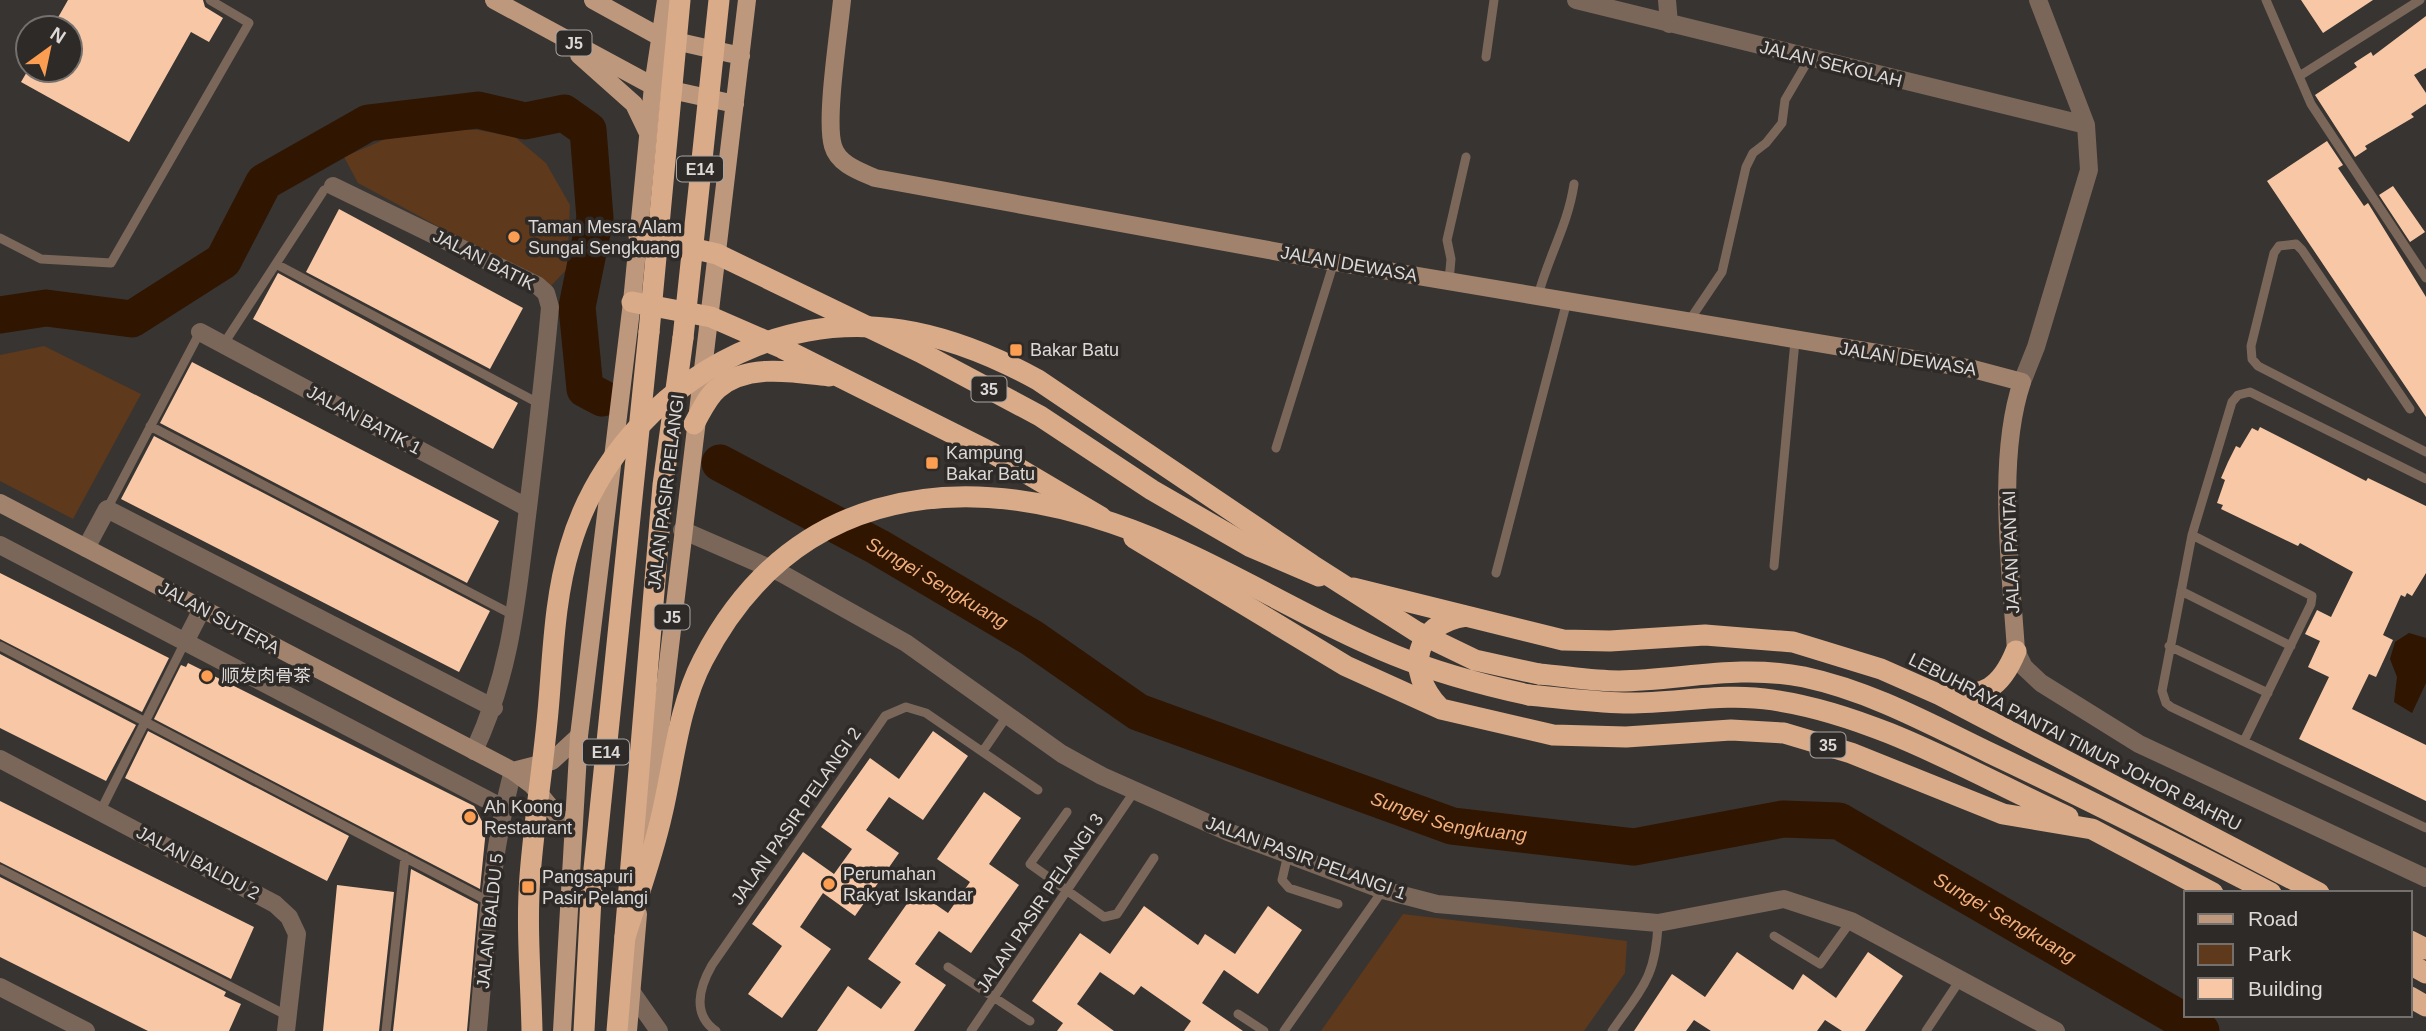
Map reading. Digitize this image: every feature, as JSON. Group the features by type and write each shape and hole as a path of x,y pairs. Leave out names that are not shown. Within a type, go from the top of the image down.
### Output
{"highway":[{"name":"E14","path":"584,1031 591,898 680,0"},
{"name":"E14","path":"617,1031 663,485 683,338 719,0"},
{"name":"LEBUHRAYA PANTAI TIMUR JOHOR BAHRU","path":"639,236 717,254 920,352 1040,416 1152,490 1249,546 1359,590 1563,640 1610,641 1705,635 1793,642 1881,669 1940,695 2315,891"},
{"name":"35","path":"632,302 710,317 845,377 1025,471 1346,666 1441,709 1552,735 1626,737 1731,730 1784,733 1851,753 2003,814 2092,829 2209,891"},
{"path":"532,1031 530,878 559,600 569,548 585,505 601,477 639,425 683,385 743,351 774,339 842,327 890,328 943,337 993,355 1038,380 1312,565 1417,632 1475,660 1539,674 1618,681 1706,672 1755,672 1812,679 1884,702 2106,808 2267,891"},
{"path":"694,424 717,388 741,376 786,371 845,377"},
{"path":"625,937 662,814 682,715 700,664 721,626 763,574 794,549 852,516 884,505 927,497 970,495 1044,506 1111,522 1244,579 1392,654 1445,674 1529,695 1626,703 1725,697 1771,700 1820,709 1899,738 2092,829"},
{"path":"1441,709 1421,683 1417,667 1419,651 1438,624 1468,615"},
{"path":"1940,695 1978,695 1992,688 2011,664 2016,651"}],"main road":[{"name":"J5","path":"494,0 653,86 735,104"},
{"path":"593,0 662,38 741,57"},
{"path":"562,1031 571,832 579,736 632,302 653,86 666,0"},
{"name":"JALAN PASIR PELANGI","path":"628,1031 630,990 694,424 710,317 747,0"},
{"path":"549,30 635,104 649,135"}],"street":[{"name":"JALAN DEWASA","path":"842,0 831,123 833,148 845,164 875,178 1334,262 1973,369 2022,382"},
{"name":"JALAN SEKOLAH","path":"1576,0 2086,125"},
{"path":"1667,0 1669,24"},
{"name":"JALAN PANTAI","path":"2016,651 2008,484 2014,406 2036,347 2089,170 2086,125 2038,0"},
{"name":"JALAN BATIK","path":"333,186 537,285 546,293 550,307 542,405 516,617 494,708 474,751"},
{"name":"JALAN BATIK 1","path":"200,332 528,508"},
{"name":"JALAN SUTERA","path":"0,503 513,771 531,785 571,832"},
{"path":"86,548 107,509 494,708"},
{"name":"JALAN PASIR PELANGI 1","path":"682,530 780,573 906,643 1062,754 1134,792 1383,890 1437,904 1658,923 1784,899 1851,921 2056,1031"},
{"path":"0,545 503,808"},
{"path":"185,642 202,609"},
{"path":"2016,651 2024,667 2041,683 2139,744 2426,878"},
{"path":"513,771 552,761 579,736"},
{"name":"JALAN BALDU 2","path":"0,760 275,904 289,917 297,934 287,1023"},
{"name":"JALAN BALDU 5","path":"478,1031 490,902 503,808 513,771"},
{"path":"0,987 86,1031"},
{"path":"630,990 659,1031"}],"lane":[{"path":"0,238 41,259 111,263 249,23 210,0"},
{"path":"1486,57 1494,0"},
{"path":"2266,0 2301,75 2311,104 2426,278"},
{"path":"2301,75 2420,0"},
{"path":"1689,322 1706,301 1723,272 1746,167 1753,153 1766,143 1782,123 1785,100 1809,59"},
{"path":"1449,281 1451,259 1447,240 1466,158"},
{"path":"1538,296 1549,258 1560,240 1567,220 1574,184"},
{"name":"JALAN BATIK","path":"223,345 324,190 333,186"},
{"path":"2410,409 2302,250 2296,244 2279,246 2274,253 2251,346 2252,359 2258,366 2426,452"},
{"path":"1276,448 1334,262"},
{"path":"276,264 542,405"},
{"path":"1496,573 1567,301"},
{"path":"107,509 200,332"},
{"path":"1774,566 1796,341"},
{"path":"2426,479 2250,392 2238,395 2232,402 2192,535 2162,691 2165,703 2426,828"},
{"path":"150,426 516,617"},
{"path":"2192,535 2312,596 2311,604 2244,741"},
{"path":"2181,591 2291,646"},
{"path":"100,812 185,642"},
{"path":"0,646 490,902"},
{"path":"2169,646 2268,693"},
{"name":"JALAN PASIR PELANGI 2","path":"716,1031 700,1010 700,987 712,965 885,716 906,707 926,713 1038,790"},
{"path":"983,751 1007,716"},
{"name":"JALAN PASIR PELANGI 3","path":"971,1031 1134,792"},
{"path":"1067,812 1030,864 1104,917 1117,914 1154,858"},
{"path":"1288,854 1282,880 1289,888 1338,904"},
{"path":"386,1031 405,857"},
{"path":"0,869 287,1023"},
{"path":"1284,1031 1383,890"},
{"path":"1774,936 1820,964 1851,921"},
{"path":"1612,1031 1648,980 1657,956 1658,923"},
{"path":"948,967 1030,1021"},
{"path":"1926,1031 1960,980"},
{"path":"1238,1014 1264,1031"}],"green space":[{"name":"Taman Mesra Alam Sungai Sengkuang","path":"429,129 478,130 515,137 546,163 570,205 567,269 550,287 358,183 344,157 390,137"},
{"path":"44,346 141,394 73,519 0,481 0,355"},
{"path":"1403,914 1627,941 1625,973 1584,1031 1321,1031"}],"shaded area":[{"path":"2409,633 2426,638 2426,683 2412,713 2394,702 2397,677 2390,659 2395,642"}],"building":[{"path":"68,0 203,0 205,7 223,18 209,42 191,32 129,142 25,84 84,84 84,14 60,14"},
{"path":"2301,0 2373,0 2323,33"},
{"path":"2426,16 2426,68 2414,75 2426,93 2426,104 2411,114 2414,117 2365,146 2367,149 2355,157 2315,95 2357,67 2354,63 2371,52 2373,56"},
{"path":"2327,141 2343,165 2338,168 2364,206 2368,203 2426,297 2426,417 2267,181"},
{"path":"2393,186 2425,232 2410,242 2379,195"},
{"path":"339,209 523,308 490,369 306,272"},
{"path":"278,273 518,403 493,449 253,319"},
{"path":"192,362 499,521 467,583 160,423"},
{"path":"2260,427 2366,481 2368,478 2426,506 2426,573 2412,596 2407,593 2405,597 2401,595 2383,635 2393,640 2376,677 2369,674 2352,709 2426,745 2426,801 2299,739 2329,677 2308,667 2320,641 2305,634 2317,610 2331,617 2353,572 2300,543 2298,546 2221,509 2223,505 2217,503 2225,480 2221,478 2236,446 2240,448 2252,428 2258,431"},
{"path":"154,436 490,611 459,672 121,499"},
{"path":"0,573 169,658 142,712 0,639"},
{"path":"0,654 136,725 106,781 0,728"},
{"path":"188,663 474,806 486,829 480,889 154,719 181,665 186,667"},
{"path":"148,731 349,836 327,881 125,778"},
{"name":"Perumahan Rakyat Iskandar","path":"933,731 968,756 923,820 889,797 866,830 899,853 855,916 823,893 800,927 831,949 782,1018 748,994 782,946 752,924 803,852 834,874 852,849 821,827 870,758 899,779"},
{"path":"984,792 1021,818 989,864 1019,885 971,953 939,931 915,964 946,985 914,1031 817,1031 848,986 881,1009 901,982 868,959 916,891 948,913 970,882 937,859"},
{"path":"0,801 254,927 231,979 0,862"},
{"path":"411,869 478,904 467,1031 393,1031"},
{"path":"0,877 226,992 224,996 241,1004 229,1031 148,1031 0,957"},
{"path":"337,885 394,892 379,1031 323,1031"},
{"path":"1144,906 1198,945 1205,934 1235,954 1268,906 1302,930 1258,994 1224,970 1202,1003 1243,1031 1184,1031 1191,1021 1141,986 1134,995 1100,972 1077,1004 1114,1031 1057,1031 1063,1023 1032,1001 1080,933 1110,954"},
{"path":"1737,952 1793,990 1803,974 1836,998 1868,952 1903,976 1865,1031 1842,1031 1825,1020 1817,1031 1711,1031 1694,1020 1686,1031 1634,1031 1672,974 1705,997"}],"waterway":[{"name":"Sungei Sengkuang","path":"0,315 46,308 132,319 223,261 264,182 368,123 478,110 525,121 564,113 588,130 595,218 577,307 585,389 602,398"},
{"name":"Sungei Sengkuang","path":"720,463 878,547 1032,638 1138,712 1452,826 1634,847 1783,819 1839,821 2201,1031"}],"place":[{"name":"Taman Mesra Alam Sungai Sengkuang","path":"514,237"},
{"name":"Bakar Batu","path":"1016,350"},
{"name":"Kampung Bakar Batu","path":"932,463"},
{"name":"顺发肉骨茶","path":"207,676"},
{"name":"Ah Koong Restaurant","path":"470,817"},
{"name":"Perumahan Rakyat Iskandar","path":"829,884"},
{"name":"Pangsapuri Pasir Pelangi","path":"528,887"}]}
